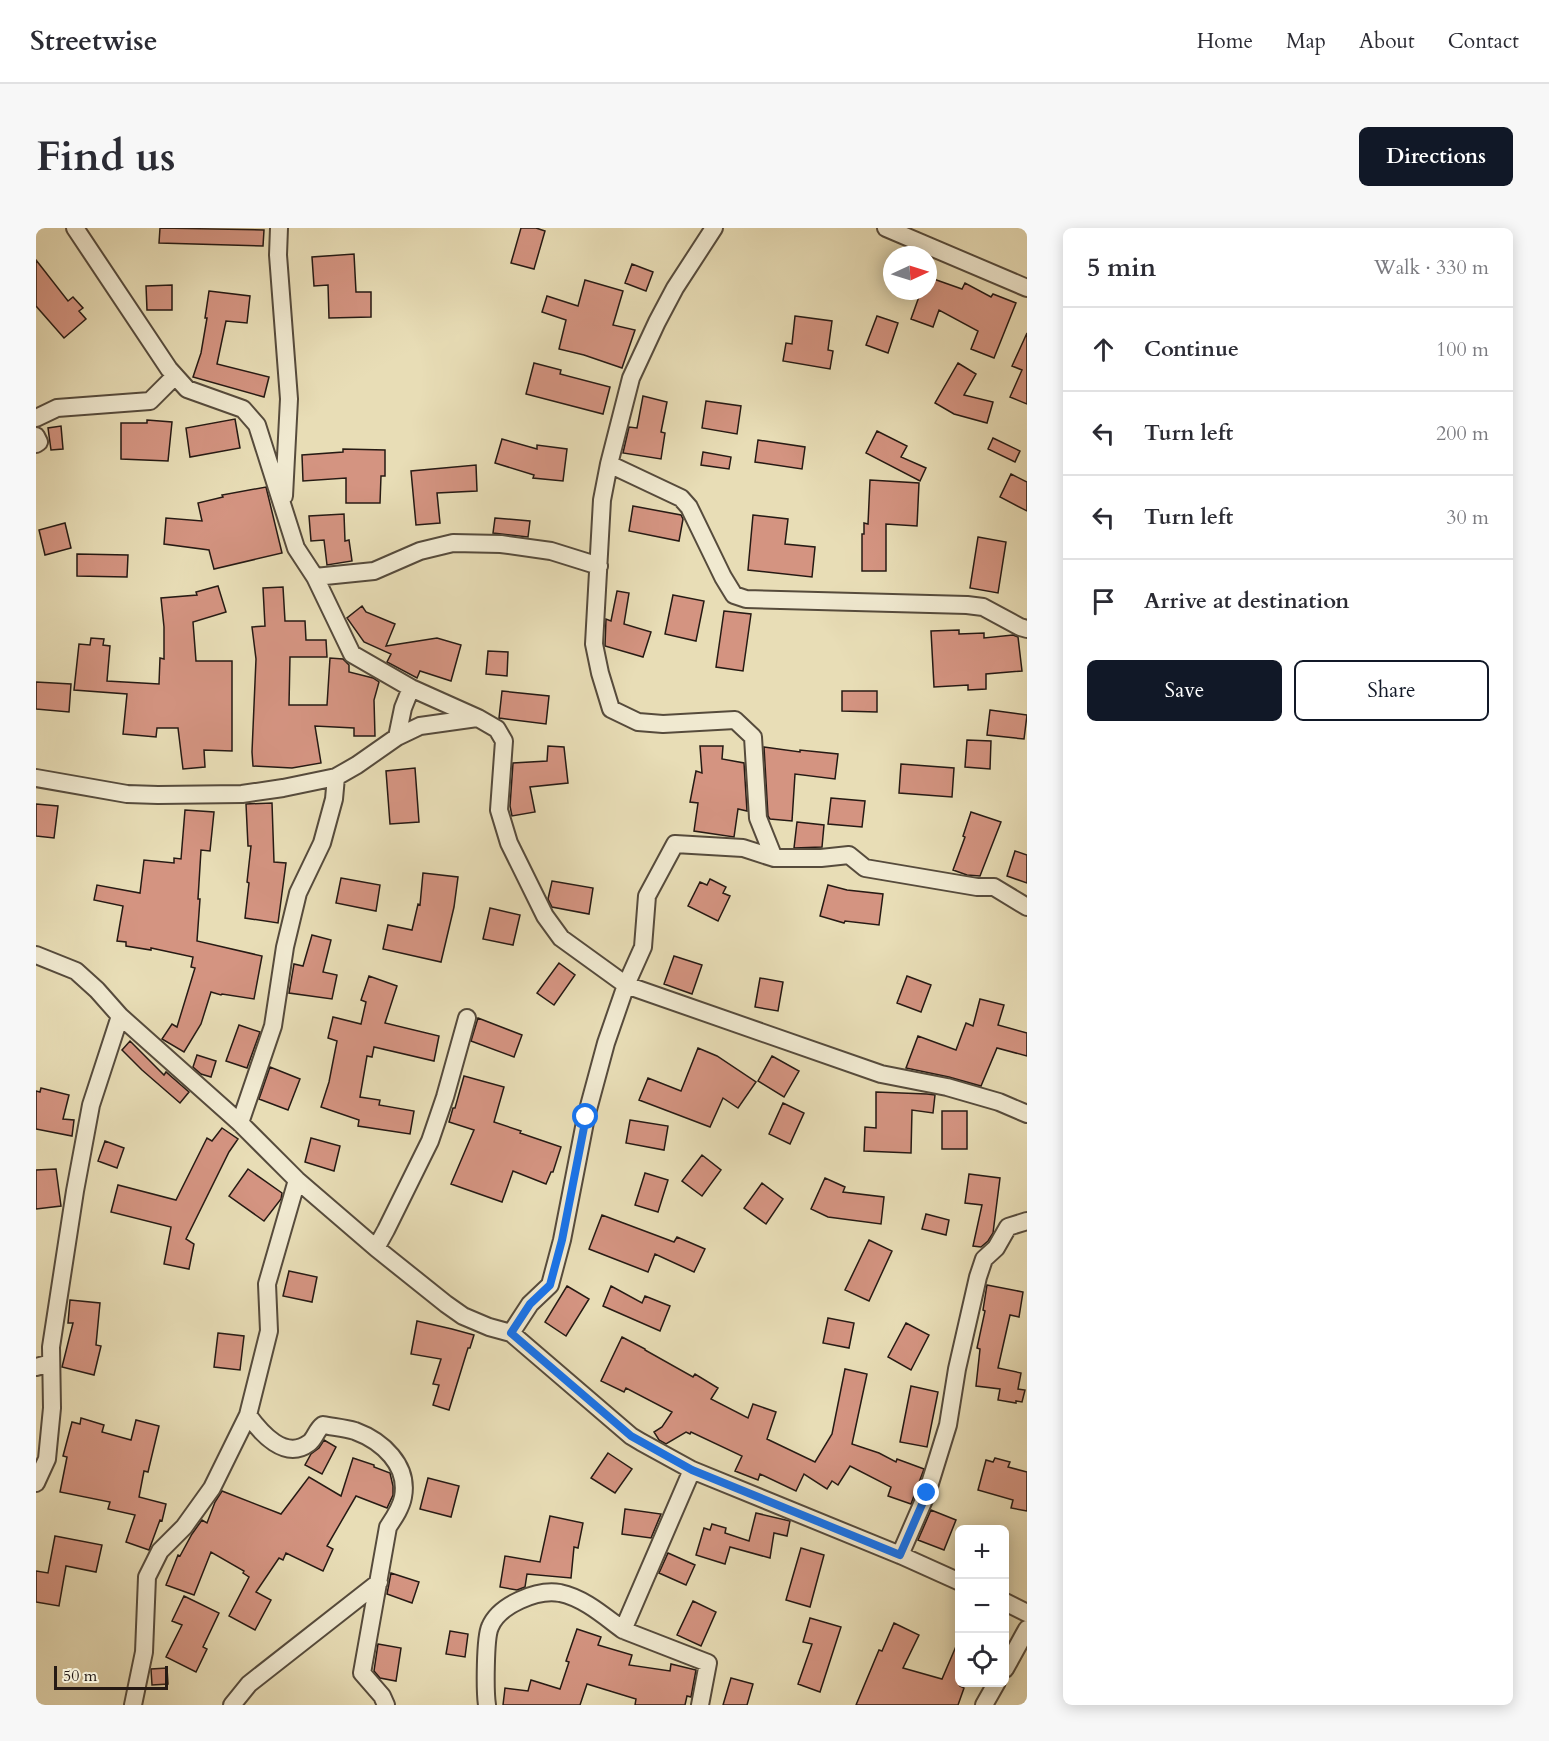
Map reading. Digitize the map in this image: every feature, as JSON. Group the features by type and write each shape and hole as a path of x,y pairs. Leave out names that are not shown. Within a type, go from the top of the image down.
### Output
{"street":[{"path":"75,228 175,376 187,388 243,410 257,424 296,548 315,577 352,654 411,688 497,729 504,741 499,810 508,843 545,916 561,938 626,985 881,1074 947,1087 999,1102 1027,1114"},
{"path":"279,228 278,255 289,399 283,508"},
{"path":"714,228 675,288 631,378 602,500 594,644 610,709 638,722 663,724 735,720 753,737 758,818 774,858"},
{"path":"886,228 1027,288"},
{"path":"36,418 57,408 150,401 175,376"},
{"path":"36,436 39,442 36,444"},
{"path":"609,464 681,498 689,507 734,595 746,599 967,605 983,607 1020,627 1027,628"},
{"path":"315,577 374,571 420,551 453,543 501,544 551,551 599,566"},
{"path":"397,737 403,708 411,688"},
{"path":"36,778 127,794 197,795 283,788 336,777 397,737 420,726 478,718"},
{"path":"240,1123 273,1026 285,947 298,893 322,843 334,799 336,777"},
{"path":"511,1333 530,1304 550,1285 562,1240 586,1117 606,1043 626,985 643,947 647,896 675,844 743,848 774,858 821,858 849,855 865,868 978,887 994,886 1027,908"},
{"path":"36,955 76,971 120,1016 240,1123 297,1180 376,1248 463,1316 511,1333 631,1436 692,1470 955,1580"},
{"path":"36,1483 52,1408 44,1365 51,1347 59,1288 92,1105 120,1016"},
{"path":"376,1248 430,1141 467,1018"},
{"path":"133,1705 144,1652 147,1577 160,1551 184,1527 212,1488 248,1415 269,1331 267,1284 297,1180"},
{"path":"900,1555 927,1493 948,1425 957,1369 984,1259 996,1248 1008,1227 1027,1221"},
{"path":"248,1415 273,1443 292,1449 303,1447 312,1441 317,1430 323,1425 355,1431 382,1446 399,1464 403,1478 403,1497 388,1527 362,1673 382,1696 386,1705"},
{"path":"623,1630 692,1470"},
{"path":"232,1705 249,1684 380,1582"},
{"path":"487,1705 485,1692 489,1628 500,1613 517,1601 537,1594 559,1593 595,1609 623,1630 708,1663 700,1705"},
{"path":"1009,1603 1026,1609"},
{"path":"1009,1662 1027,1629"},
{"path":"984,1705 995,1687"}],"building":[{"path":"160,228 264,230 263,246 159,243"},
{"path":"521,228 536,228 545,231 534,269 511,263"},
{"path":"354,254 356,292 371,292 371,317 329,318 328,285 314,286 312,257"},
{"path":"36,260 68,301 73,297 83,308 79,311 86,319 64,338 36,306"},
{"path":"632,264 653,272 646,291 625,283"},
{"path":"585,280 623,291 613,325 635,330 622,368 559,349 566,320 542,312 547,296 578,306"},
{"path":"937,280 962,289 965,283 991,297 993,294 1016,303 994,358 971,349 978,331 939,310 933,327 911,319 918,300 937,300"},
{"path":"172,285 172,310 147,310 146,286"},
{"path":"209,291 250,296 247,323 226,321 217,364 269,377 264,397 193,377 201,353"},
{"path":"795,316 832,321 828,350 833,351 830,369 783,361 786,343 792,344"},
{"path":"877,316 898,323 888,353 866,345"},
{"path":"1027,333 1027,404 1010,397 1022,370 1012,366"},
{"path":"534,363 561,370 560,374 610,387 603,414 526,394"},
{"path":"958,363 976,374 964,395 993,402 987,423 954,414 935,403"},
{"path":"643,396 667,402 661,432 665,433 661,459 623,453 629,427 637,428"},
{"path":"706,401 741,406 737,434 702,428"},
{"path":"235,419 240,448 190,457 186,428"},
{"path":"147,420 172,422 168,461 121,459 121,423 147,423"},
{"path":"61,426 63,449 51,450 48,428"},
{"path":"877,431 907,446 901,457 926,468 920,481 866,453"},
{"path":"993,438 1020,451 1015,462 988,449"},
{"path":"502,439 537,449 537,445 567,449 563,481 533,478 534,475 495,463"},
{"path":"758,440 805,447 802,469 755,462"},
{"path":"343,449 385,450 385,476 381,476 380,503 346,503 346,478 303,481 302,455 343,452"},
{"path":"703,452 731,457 729,469 701,465"},
{"path":"476,465 477,491 437,493 440,523 416,525 411,471"},
{"path":"1011,474 1027,482 1027,511 1000,497"},
{"path":"870,480 919,483 917,526 886,524 886,571 862,571 862,534 864,534 864,523 868,524"},
{"path":"266,487 282,553 214,569 209,550 164,544 166,518 202,521 198,503 223,497 222,495"},
{"path":"633,506 681,515 683,519 679,541 629,531"},
{"path":"344,514 345,541 349,540 352,561 327,565 324,540 311,541 309,516"},
{"path":"753,515 788,519 785,544 815,547 812,577 748,570"},
{"path":"495,518 530,521 528,537 493,533"},
{"path":"65,523 71,548 45,555 39,530"},
{"path":"978,537 1006,542 998,593 970,588"},
{"path":"77,554 128,555 127,577 77,576"},
{"path":"218,586 226,612 193,622 196,661 232,661 232,751 204,750 205,767 183,769 178,728 157,728 156,737 123,734 127,694 74,690 79,644 90,645 91,638 104,639 103,645 110,646 107,681 159,684 160,658 164,659 161,598 197,595 196,592"},
{"path":"283,587 285,621 305,621 306,640 326,640 327,657 290,657 289,705 327,705 330,658 343,659 349,665 349,672 373,678 379,682 374,700 375,736 354,736 354,728 315,726 321,763 292,768 253,766 256,659 252,627 265,626 263,588"},
{"path":"617,591 629,593 624,624 651,632 643,657 605,646 606,619 611,621"},
{"path":"673,595 704,601 696,641 665,634"},
{"path":"362,606 366,612 395,624 386,646 437,638 461,645 451,681 420,671 417,678 387,662 391,654 364,642 347,618"},
{"path":"724,611 751,614 743,671 716,667"},
{"path":"959,630 959,634 984,633 984,638 1013,635 1018,637 1022,671 986,674 986,689 968,690 968,685 934,687 931,631"},
{"path":"488,651 508,652 507,676 486,674"},
{"path":"36,682 71,684 69,712 36,709"},
{"path":"502,691 549,696 546,724 499,718"},
{"path":"842,691 877,691 877,712 842,711"},
{"path":"990,710 1027,715 1024,739 987,735"},
{"path":"967,740 991,741 990,769 965,767"},
{"path":"548,746 564,747 568,783 530,787 535,812 512,816 510,806 513,763 547,761"},
{"path":"700,746 723,746 722,759 744,763 747,811 738,809 734,837 694,831 698,803 690,802 696,771 702,773"},
{"path":"764,747 838,754 835,779 795,774 792,821 770,819 768,816"},
{"path":"901,764 954,768 952,797 899,793"},
{"path":"415,768 419,822 390,824 386,771"},
{"path":"831,798 865,801 862,827 828,824"},
{"path":"272,803 274,862 286,863 278,923 245,918 251,846 248,846 246,804"},
{"path":"36,804 58,806 54,838 36,836"},
{"path":"185,810 214,812 210,851 201,850 197,941 262,956 254,999 211,992 201,1024 184,1052 162,1039 172,1024 177,1027 195,968 191,967 193,957 151,948 151,950 126,946 126,942 117,941 123,906 94,900 97,885 140,893 144,860 174,863 174,858 181,859"},
{"path":"971,812 1001,822 980,876 967,875 953,870"},
{"path":"797,822 824,825 822,847 794,848"},
{"path":"1015,851 1027,855 1027,883 1007,876"},
{"path":"423,873 458,877 454,907 441,962 383,949 388,925 412,930 418,904 420,905"},
{"path":"341,878 380,885 376,911 336,903"},
{"path":"710,879 726,887 723,893 730,896 718,921 688,906 700,882 707,885"},
{"path":"552,881 593,888 589,914 552,907 548,899"},
{"path":"828,885 847,890 883,894 879,925 845,921 844,923 820,916"},
{"path":"490,908 520,915 513,945 483,939"},
{"path":"312,935 331,940 323,972 337,975 332,999 289,993 294,964 303,966"},
{"path":"674,956 702,965 692,994 664,984"},
{"path":"559,963 575,975 554,1005 537,993"},
{"path":"369,976 397,986 385,1023 439,1036 434,1061 374,1047 372,1057 367,1056 360,1097 380,1100 379,1105 414,1111 410,1134 358,1126 359,1120 321,1107 329,1082 337,1041 328,1038 333,1017 361,1024 366,1002 361,1000"},
{"path":"907,976 931,985 921,1012 897,1003"},
{"path":"760,978 783,982 778,1011 755,1007"},
{"path":"980,999 1004,1005 998,1025 1027,1033 1027,1056 997,1048 981,1086 906,1068 918,1036 956,1050 966,1023 973,1026"},
{"path":"478,1018 522,1035 514,1057 471,1041"},
{"path":"239,1025 260,1032 247,1068 226,1061"},
{"path":"130,1041 164,1075 166,1072 189,1092 180,1103 122,1050"},
{"path":"698,1048 717,1056 756,1082 738,1108 723,1098 710,1127 639,1100 648,1078 681,1091"},
{"path":"197,1055 216,1061 211,1077 201,1074 193,1067"},
{"path":"772,1056 799,1071 784,1097 758,1081"},
{"path":"270,1067 300,1079 288,1110 259,1099"},
{"path":"464,1076 504,1087 494,1122 561,1147 553,1172 546,1184 513,1171 502,1202 451,1184 474,1130 449,1122"},
{"path":"41,1088 69,1095 63,1119 74,1120 72,1136 36,1129 36,1091 40,1092"},
{"path":"876,1092 935,1095 933,1113 912,1110 911,1153 864,1151 865,1127 876,1128"},
{"path":"783,1103 804,1113 790,1144 769,1134"},
{"path":"942,1111 967,1111 967,1149 942,1149"},
{"path":"630,1120 668,1126 664,1150 626,1143"},
{"path":"222,1128 238,1139 229,1152 186,1239 194,1244 189,1269 164,1264 171,1227 111,1212 118,1185 176,1200 207,1138 212,1141"},
{"path":"311,1138 340,1146 334,1171 305,1162"},
{"path":"105,1141 124,1148 117,1168 98,1161"},
{"path":"702,1155 721,1170 702,1196 682,1181"},
{"path":"56,1169 61,1206 36,1209 36,1170"},
{"path":"248,1169 282,1193 281,1199 264,1221 229,1196"},
{"path":"645,1173 668,1180 658,1212 635,1205"},
{"path":"969,1174 1000,1178 993,1233 981,1247 973,1246 982,1205 965,1203"},
{"path":"825,1178 845,1187 843,1192 884,1197 881,1224 828,1217 811,1209"},
{"path":"762,1183 783,1199 766,1224 744,1208"},
{"path":"926,1214 949,1220 946,1235 922,1229"},
{"path":"602,1215 674,1242 677,1237 705,1249 694,1272 655,1254 648,1272 589,1249"},
{"path":"869,1240 892,1251 869,1301 845,1290"},
{"path":"289,1271 317,1277 312,1302 283,1296"},
{"path":"987,1285 1023,1292 1019,1317 1010,1315 998,1368 1021,1373 1018,1389 1025,1390 1022,1402 998,1400 1000,1389 976,1386 980,1349 977,1348 985,1311 983,1310"},
{"path":"567,1286 589,1299 566,1336 545,1322"},
{"path":"611,1286 642,1303 645,1296 670,1306 660,1331 603,1306"},
{"path":"70,1300 100,1303 96,1345 101,1346 94,1375 62,1367 73,1323 68,1323"},
{"path":"828,1318 854,1323 849,1348 823,1343"},
{"path":"417,1321 474,1335 449,1410 433,1405 439,1385 433,1384 441,1359 411,1354"},
{"path":"906,1323 929,1335 911,1370 888,1357"},
{"path":"218,1333 244,1336 240,1370 214,1367"},
{"path":"622,1337 693,1377 695,1374 718,1388 711,1399 748,1418 753,1404 776,1412 767,1439 815,1462 832,1434 845,1369 867,1374 852,1444 879,1453 896,1462 897,1459 924,1469 911,1504 888,1496 891,1487 850,1466 838,1485 832,1481 827,1489 804,1474 796,1491 760,1474 758,1480 735,1471 742,1456 691,1432 690,1434 686,1432 666,1444 659,1440 654,1432 662,1427 672,1412 626,1388 624,1392 601,1381"},
{"path":"911,1386 938,1392 927,1447 900,1442"},
{"path":"81,1418 104,1425 102,1432 131,1440 136,1420 159,1426 148,1472 144,1471 139,1497 166,1504 162,1521 160,1520 149,1550 126,1542 135,1515 108,1509 110,1502 60,1492 67,1457 63,1456 72,1422 80,1424"},
{"path":"324,1440 336,1447 322,1474 305,1465 311,1454"},
{"path":"608,1453 632,1469 615,1493 591,1478"},
{"path":"353,1458 390,1473 393,1495 387,1508 356,1496 327,1546 333,1549 323,1571 286,1553 283,1560 279,1558 256,1592 271,1600 255,1630 229,1616 249,1577 243,1573 244,1571 211,1552 194,1595 166,1585 178,1555 180,1556 202,1520 207,1523 222,1491 281,1514 309,1477 341,1496"},
{"path":"995,1458 1010,1462 1008,1467 1027,1472 1027,1511 1011,1508 1013,1500 978,1490 986,1460 993,1462"},
{"path":"428,1478 459,1486 451,1517 420,1509"},
{"path":"625,1509 661,1514 651,1538 622,1534"},
{"path":"931,1510 956,1520 944,1550 918,1540"},
{"path":"756,1513 790,1521 787,1536 774,1533 770,1558 730,1547 725,1564 696,1555 704,1528 710,1530 712,1524 726,1528 725,1533 749,1541"},
{"path":"550,1516 583,1523 578,1548 574,1547 571,1578 527,1574 525,1587 517,1590 500,1587 505,1556 540,1562"},
{"path":"55,1536 102,1545 96,1572 66,1566 59,1606 36,1602 36,1571 48,1573"},
{"path":"801,1548 824,1555 810,1607 786,1600"},
{"path":"668,1553 695,1565 686,1585 659,1573"},
{"path":"391,1573 419,1582 412,1603 387,1594"},
{"path":"184,1596 219,1613 203,1647 207,1649 196,1672 166,1657 182,1625 172,1621"},
{"path":"693,1601 716,1612 701,1646 677,1635"},
{"path":"810,1618 841,1627 820,1692 798,1684 812,1644 803,1642"},
{"path":"894,1623 919,1635 903,1668 942,1679 955,1649 955,1687 964,1688 958,1705 856,1705 879,1650 882,1651"},
{"path":"577,1629 601,1637 598,1645 632,1655 629,1665 670,1671 671,1664 696,1670 691,1697 687,1696 685,1705 635,1705 636,1699 587,1684 580,1705 503,1705 505,1688 528,1691 531,1680 560,1689 569,1662 566,1661"},
{"path":"450,1631 468,1634 465,1657 446,1654"},
{"path":"378,1644 401,1648 396,1681 380,1678 374,1671"},
{"path":"167,1668 168,1684 152,1685 151,1669"},
{"path":"731,1678 753,1684 747,1705 723,1705"}],"route":[{"path":"586,1117 562,1240 550,1285 530,1304 511,1333 631,1436 641,1442 692,1470 900,1555 927,1493"}]}
